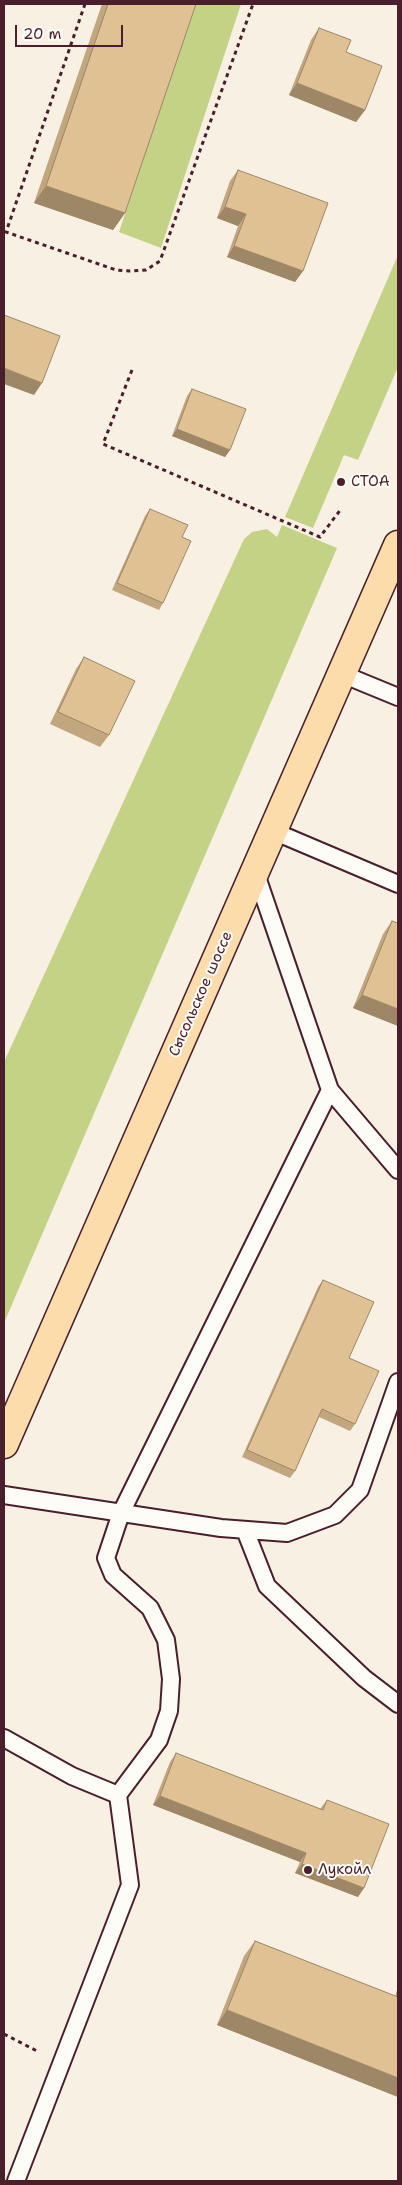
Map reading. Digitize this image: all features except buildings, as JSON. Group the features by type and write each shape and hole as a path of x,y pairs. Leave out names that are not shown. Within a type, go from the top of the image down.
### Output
{"main road":[{"name":"Сысольское шоссе","path":"4,1444 398,545"}],"lane":[{"path":"342,674 398,698"},
{"path":"273,831 398,884"},
{"path":"255,871 330,1090 398,1170"},
{"path":"16,2181 130,1885 118,1795 159,1740 168,1711 171,1678 166,1640 150,1608 113,1576 106,1558 121,1513 330,1090"},
{"path":"4,1495 245,1530 287,1533 335,1515 360,1490 398,1382"},
{"path":"245,1530 267,1586 364,1678 398,1704"},
{"path":"4,1738 72,1776 118,1795"}],"path":[{"path":"85,4 6,232 116,270 130,271 146,270 160,261 254,4"},
{"path":"132,370 103,444 320,536 341,508"},
{"path":"4,2034 62,2063"}],"green space":[{"path":"195,4 241,4 161,248 119,232"},
{"path":"398,255 398,367 358,460 344,455 313,528 285,517"},
{"path":"282,525 337,548 4,1323 4,1062 244,539 252,532 267,529 277,537"}],"place":[{"name":"СТОА","path":"341,482"},
{"name":"Лукойл","path":"308,1870"}]}
